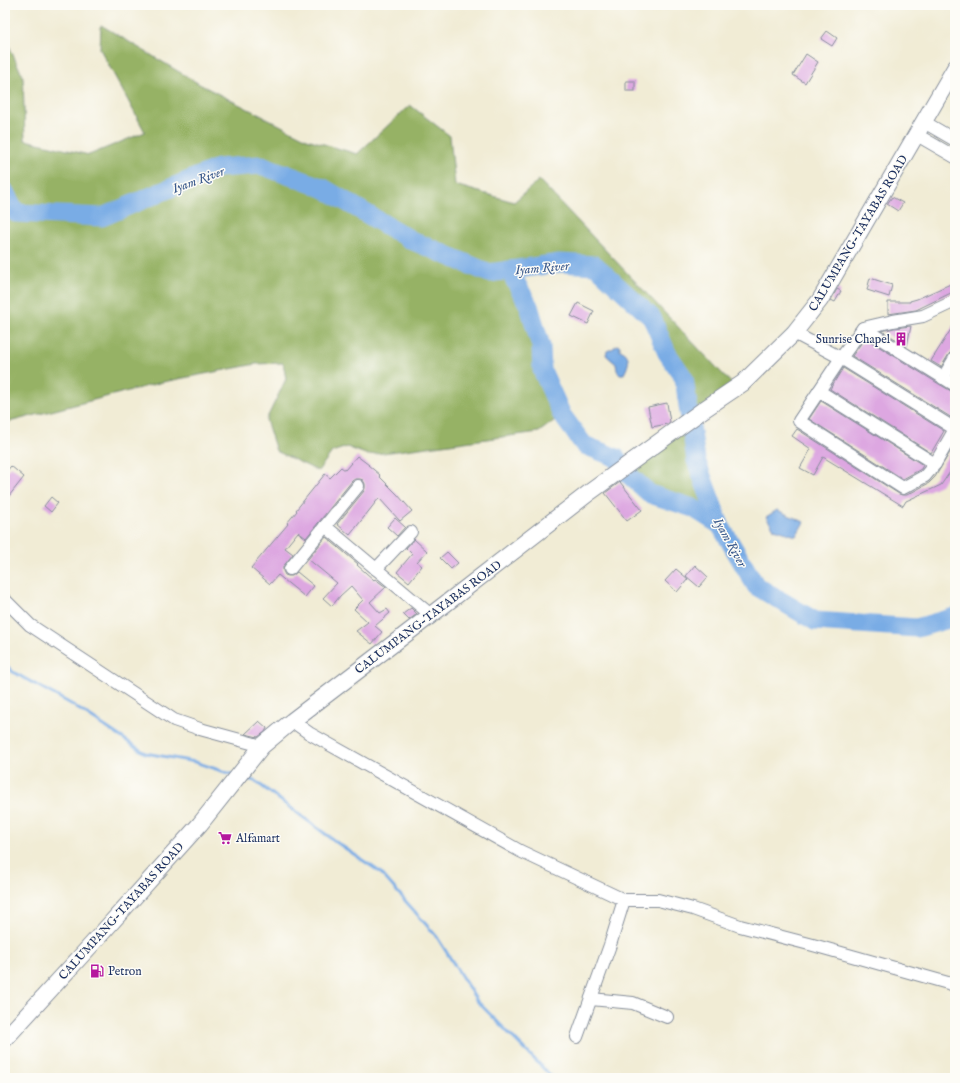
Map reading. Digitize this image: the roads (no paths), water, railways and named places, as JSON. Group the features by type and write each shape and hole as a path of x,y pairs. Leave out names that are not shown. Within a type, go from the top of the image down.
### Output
{"main road":[{"name":"CALUMPANG-TAYABAS ROAD","path":"5,1039 200,824 262,746 292,721 619,471 743,383 794,333 820,300 955,68"}],"street":[{"path":"921,128 955,140"},
{"path":"921,128 955,157"},
{"path":"794,333 842,358 955,429 935,464 925,476 903,488 799,421 819,391 842,358 863,328 893,320 924,316 955,301"},
{"path":"863,328 955,385"},
{"path":"943,378 955,358"},
{"path":"819,391 935,464"},
{"path":"290,569 358,486"},
{"path":"325,526 431,615"},
{"path":"376,569 411,532"},
{"path":"5,600 30,625 174,720 200,729 262,746"},
{"path":"292,721 309,733 520,851 624,900 658,900 672,903 740,926 955,985"},
{"path":"577,1037 610,945 624,900"},
{"path":"590,999 633,1004 668,1017"}],"water":[{"path":"617,345 620,346 620,350 626,353 628,359 628,364 624,374 619,374 616,364 606,355 607,351"},
{"path":"777,510 804,522 796,536 774,529 766,517"}],"waterway":[{"name":"Iyam River","path":"5,192 16,213 102,217 218,168 261,165 323,188 411,240 489,273 560,263 595,265 652,318 667,353 684,378 696,460 720,525 756,586 815,621 917,628 955,617"},
{"path":"509,270 529,306 541,346 542,370 562,415 584,445 617,458 621,468 650,494 693,508 720,525"},
{"path":"5,664 13,672 71,704 145,753 195,762 234,775"},
{"path":"243,778 255,781 336,842 380,872 437,937 477,1001 553,1078"}],"place":[{"name":"Sunrise Chapel","path":"901,339"},
{"name":"Alfamart","path":"225,838"},
{"name":"Petron","path":"97,971"}]}
